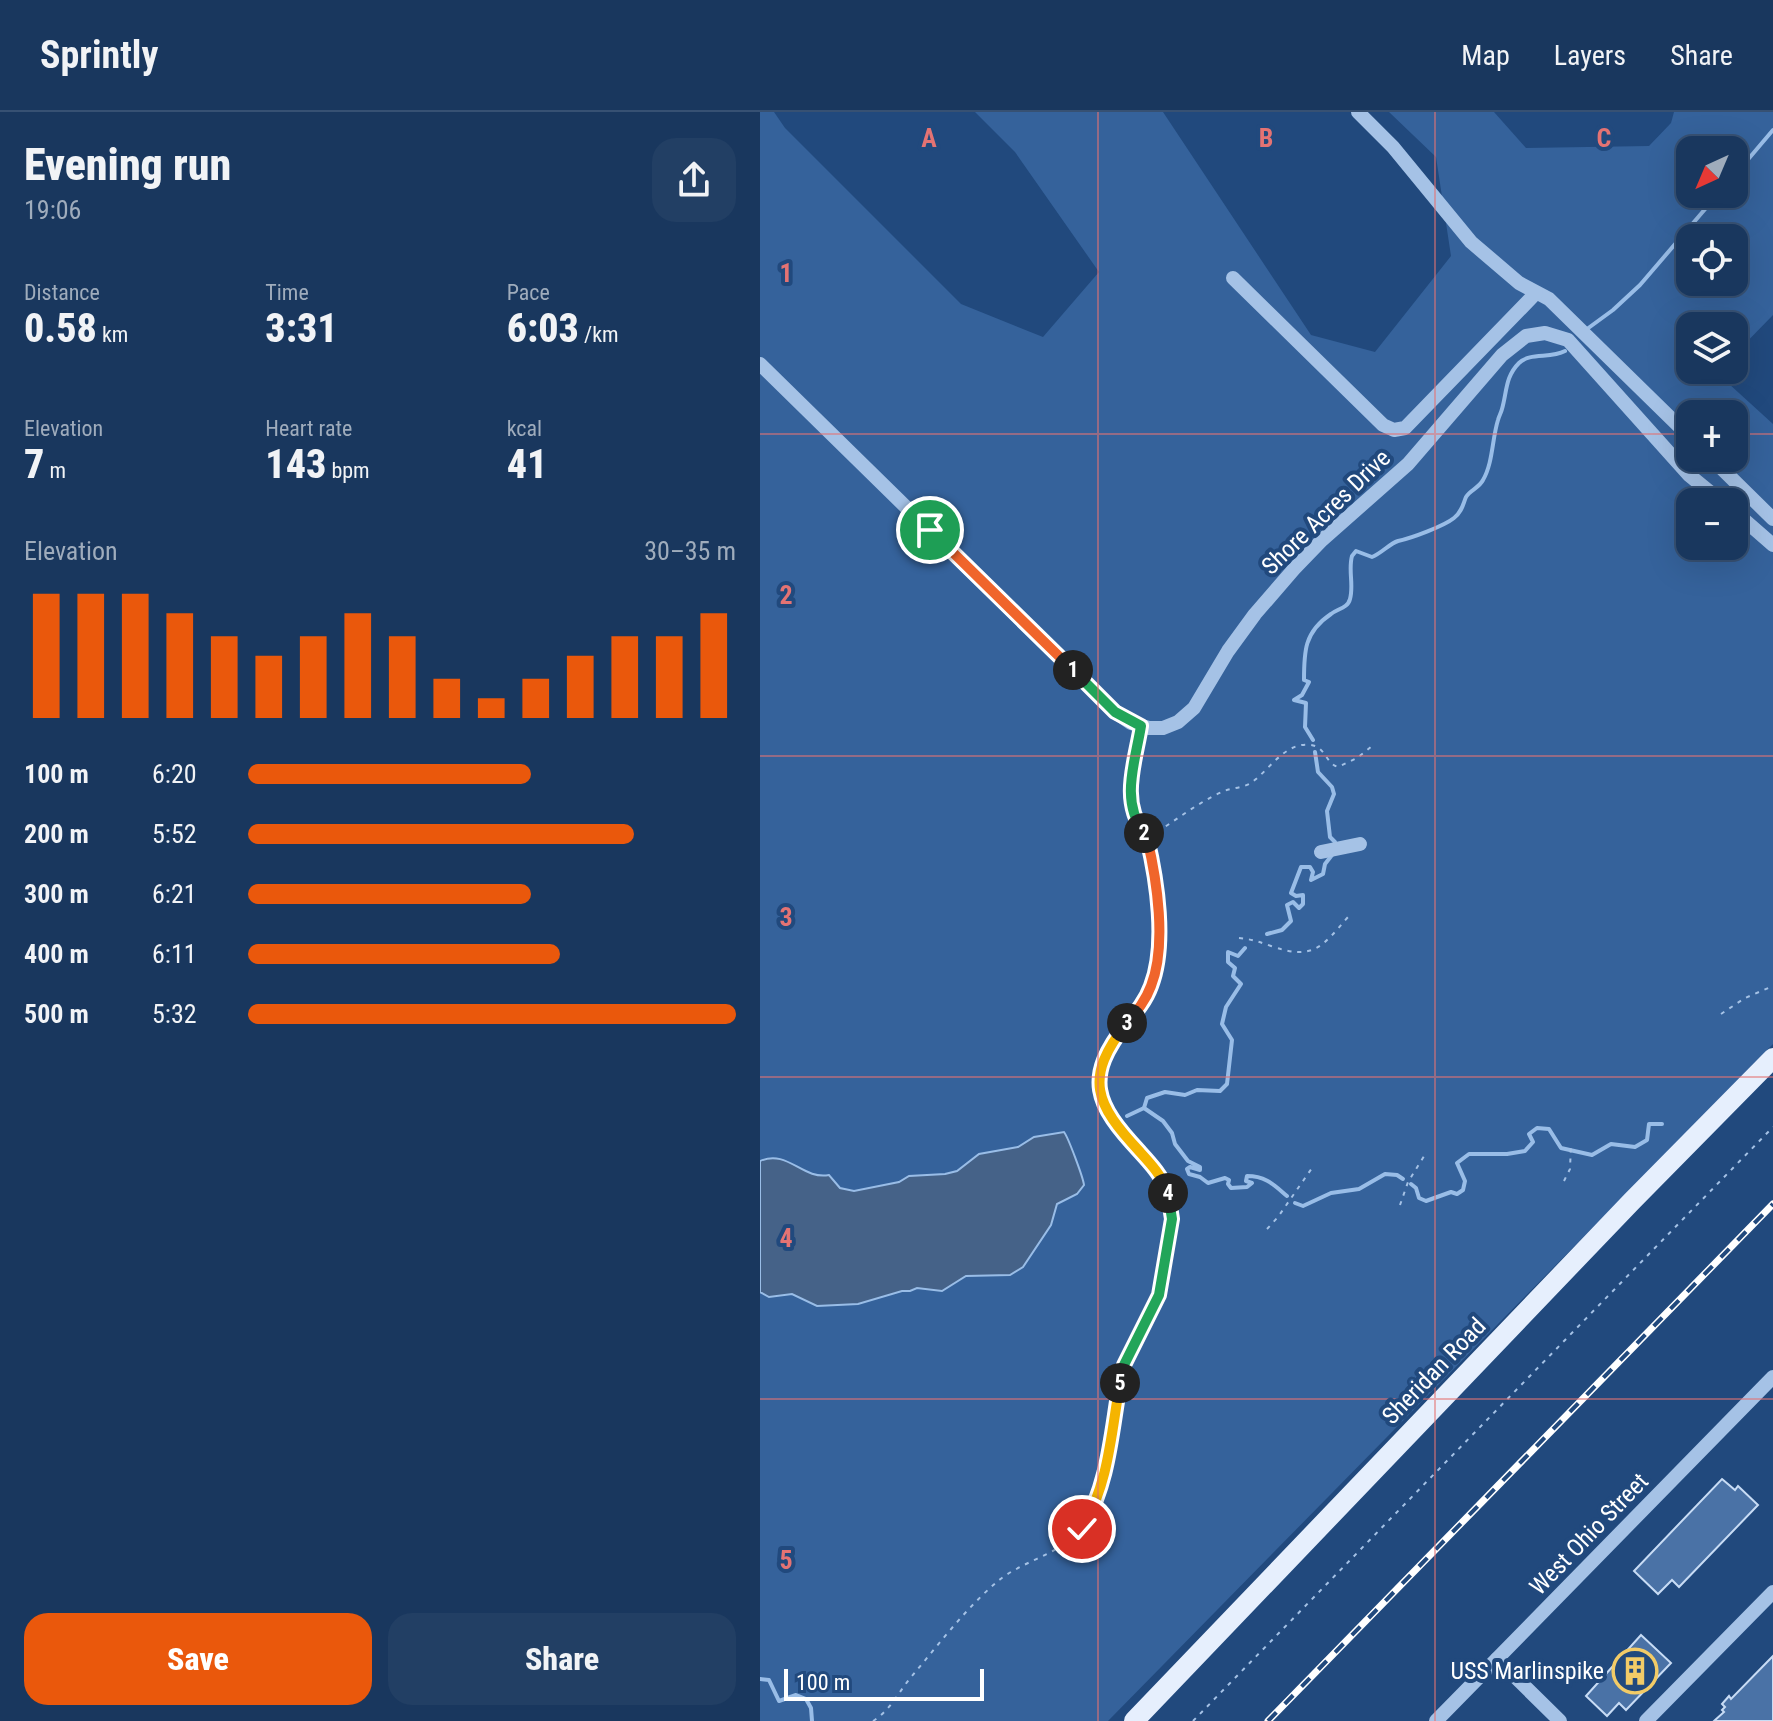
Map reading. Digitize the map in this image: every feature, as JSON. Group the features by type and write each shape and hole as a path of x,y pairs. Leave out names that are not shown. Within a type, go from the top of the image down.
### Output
{"main road":[{"name":"Sheridan Road","path":"1134,1721 1773,1058"}],"street":[{"path":"1358,112 1393,147 1471,242 1502,270 1549,299 1676,423"},
{"path":"1233,278 1389,429 1405,428 1536,293"},
{"name":"Shore Acres Drive","path":"1141,726 1163,728 1178,722 1194,708 1228,651 1294,569 1408,464 1502,355 1526,336 1545,333 1568,340 1689,475 1705,488"},
{"path":"760,364 1115,712 1141,726"},
{"path":"1725,472 1773,519"},
{"path":"1748,523 1773,545"},
{"path":"1321,852 1360,844"},
{"name":"West Ohio Street","path":"1436,1721 1773,1377"},
{"path":"1646,1721 1773,1592"},
{"path":"1497,1659 1560,1721"}],"path":[{"path":"873,1721 888,1710 910,1678 996,1583 1082,1529 1101,1490 1124,1365 1159,1295 1172,1219 1171,1200 1152,1165 1112,1121 1100,1093 1104,1057 1145,1000 1159,948 1157,898 1147,838 1135,818 1129,790 1141,726"},
{"path":"1147,838 1207,800 1250,783 1293,748 1310,744 1320,748 1332,765 1338,767 1372,746"},
{"path":"1239,938 1300,953 1311,952 1319,948 1348,917"},
{"path":"1721,1014 1745,998 1773,986"},
{"path":"1193,1721 1773,1127"},
{"path":"1564,1181 1570,1169 1571,1144"},
{"path":"1400,1205 1408,1182 1426,1153"},
{"path":"1267,1229 1312,1168"}],"shaded area":[{"path":"760,112 774,112 785,128 961,304 1043,337 1099,272 1015,152 975,112 1163,112 1311,335 1375,352 1451,256 1436,157 1389,112 1494,112 1526,148 1649,146 1671,123 1674,112 1773,112 1773,315 1748,341 1748,312 1676,312 1676,384 1729,384 1747,400 1676,400 1676,472 1748,472 1748,401 1773,424 1773,1044 1108,1721 760,1721"},
{"path":"1064,1132 1084,1185 1077,1194 1057,1204 1051,1225 1023,1267 1010,1275 966,1276 942,1291 917,1288 858,1304 817,1306 792,1294 769,1297 760,1292 760,1161 770,1158 787,1161 811,1173 829,1175 840,1188 854,1191 899,1182 909,1176 957,1171 979,1154 1018,1147 1034,1137"}],"building":[{"path":"1722,1479 1735,1490 1738,1486 1758,1505 1679,1587 1672,1580 1658,1594 1634,1571"},
{"name":"USS Marlinspike","path":"1641,1635 1671,1663 1626,1710 1619,1703 1607,1716 1586,1696"},
{"path":"1773,1656 1773,1721 1714,1721 1724,1712 1722,1704 1729,1696 1731,1699"}],"waterway":[{"path":"1748,159 1773,130"},
{"path":"1587,329 1640,285 1706,208"},
{"path":"1313,740 1305,727 1306,703 1294,700 1302,695 1309,682 1304,680 1304,670 1305,652 1311,635 1322,621 1349,602 1352,556 1356,551 1372,557 1395,542 1436,528 1457,516 1466,497 1481,483 1486,473 1514,368 1529,358 1565,351"},
{"path":"1315,752 1318,772 1332,787 1334,794 1327,811 1330,837 1335,847"},
{"path":"1267,934 1282,930 1291,921 1287,905 1293,902 1299,908 1303,904 1303,895 1291,893 1301,867 1310,867 1313,872 1311,880 1323,874 1325,864 1332,855"},
{"path":"1127,1116 1144,1108 1147,1098 1165,1092 1185,1095 1197,1090 1220,1091 1227,1084 1232,1040 1222,1024 1226,1007 1241,984 1233,976 1235,968 1228,962 1228,952 1238,956 1245,948"},
{"path":"1144,1108 1163,1121 1188,1161 1200,1167 1200,1170 1190,1167 1187,1169 1189,1174 1208,1183 1225,1178 1229,1180 1231,1188 1247,1187 1252,1183 1246,1181 1247,1176 1259,1178 1287,1196"},
{"path":"1411,1184 1419,1198 1426,1201 1451,1192 1457,1194 1463,1190 1465,1181 1457,1163 1469,1154 1525,1151 1533,1142 1529,1134 1537,1128 1549,1129 1561,1148 1592,1155 1611,1144 1635,1147 1647,1140 1649,1124 1662,1124"},
{"path":"1295,1203 1303,1206 1331,1193 1359,1189 1385,1174 1403,1179"},
{"path":"760,1679 769,1680 779,1701 796,1695 806,1699 811,1708 812,1721"}],"railway":[{"path":"1268,1721 1773,1204"}],"place":[{"name":"USS Marlinspike","path":"1635,1671"}],"route":[{"path":"930,530 1115,712 1141,726 1129,790 1130,804 1147,838 1151,856 1159,948 1152,984 1145,1000 1104,1057 1100,1093 1112,1121 1165,1184 1171,1200 1172,1219 1159,1295 1124,1365 1107,1468 1093,1510 1082,1529"}]}
